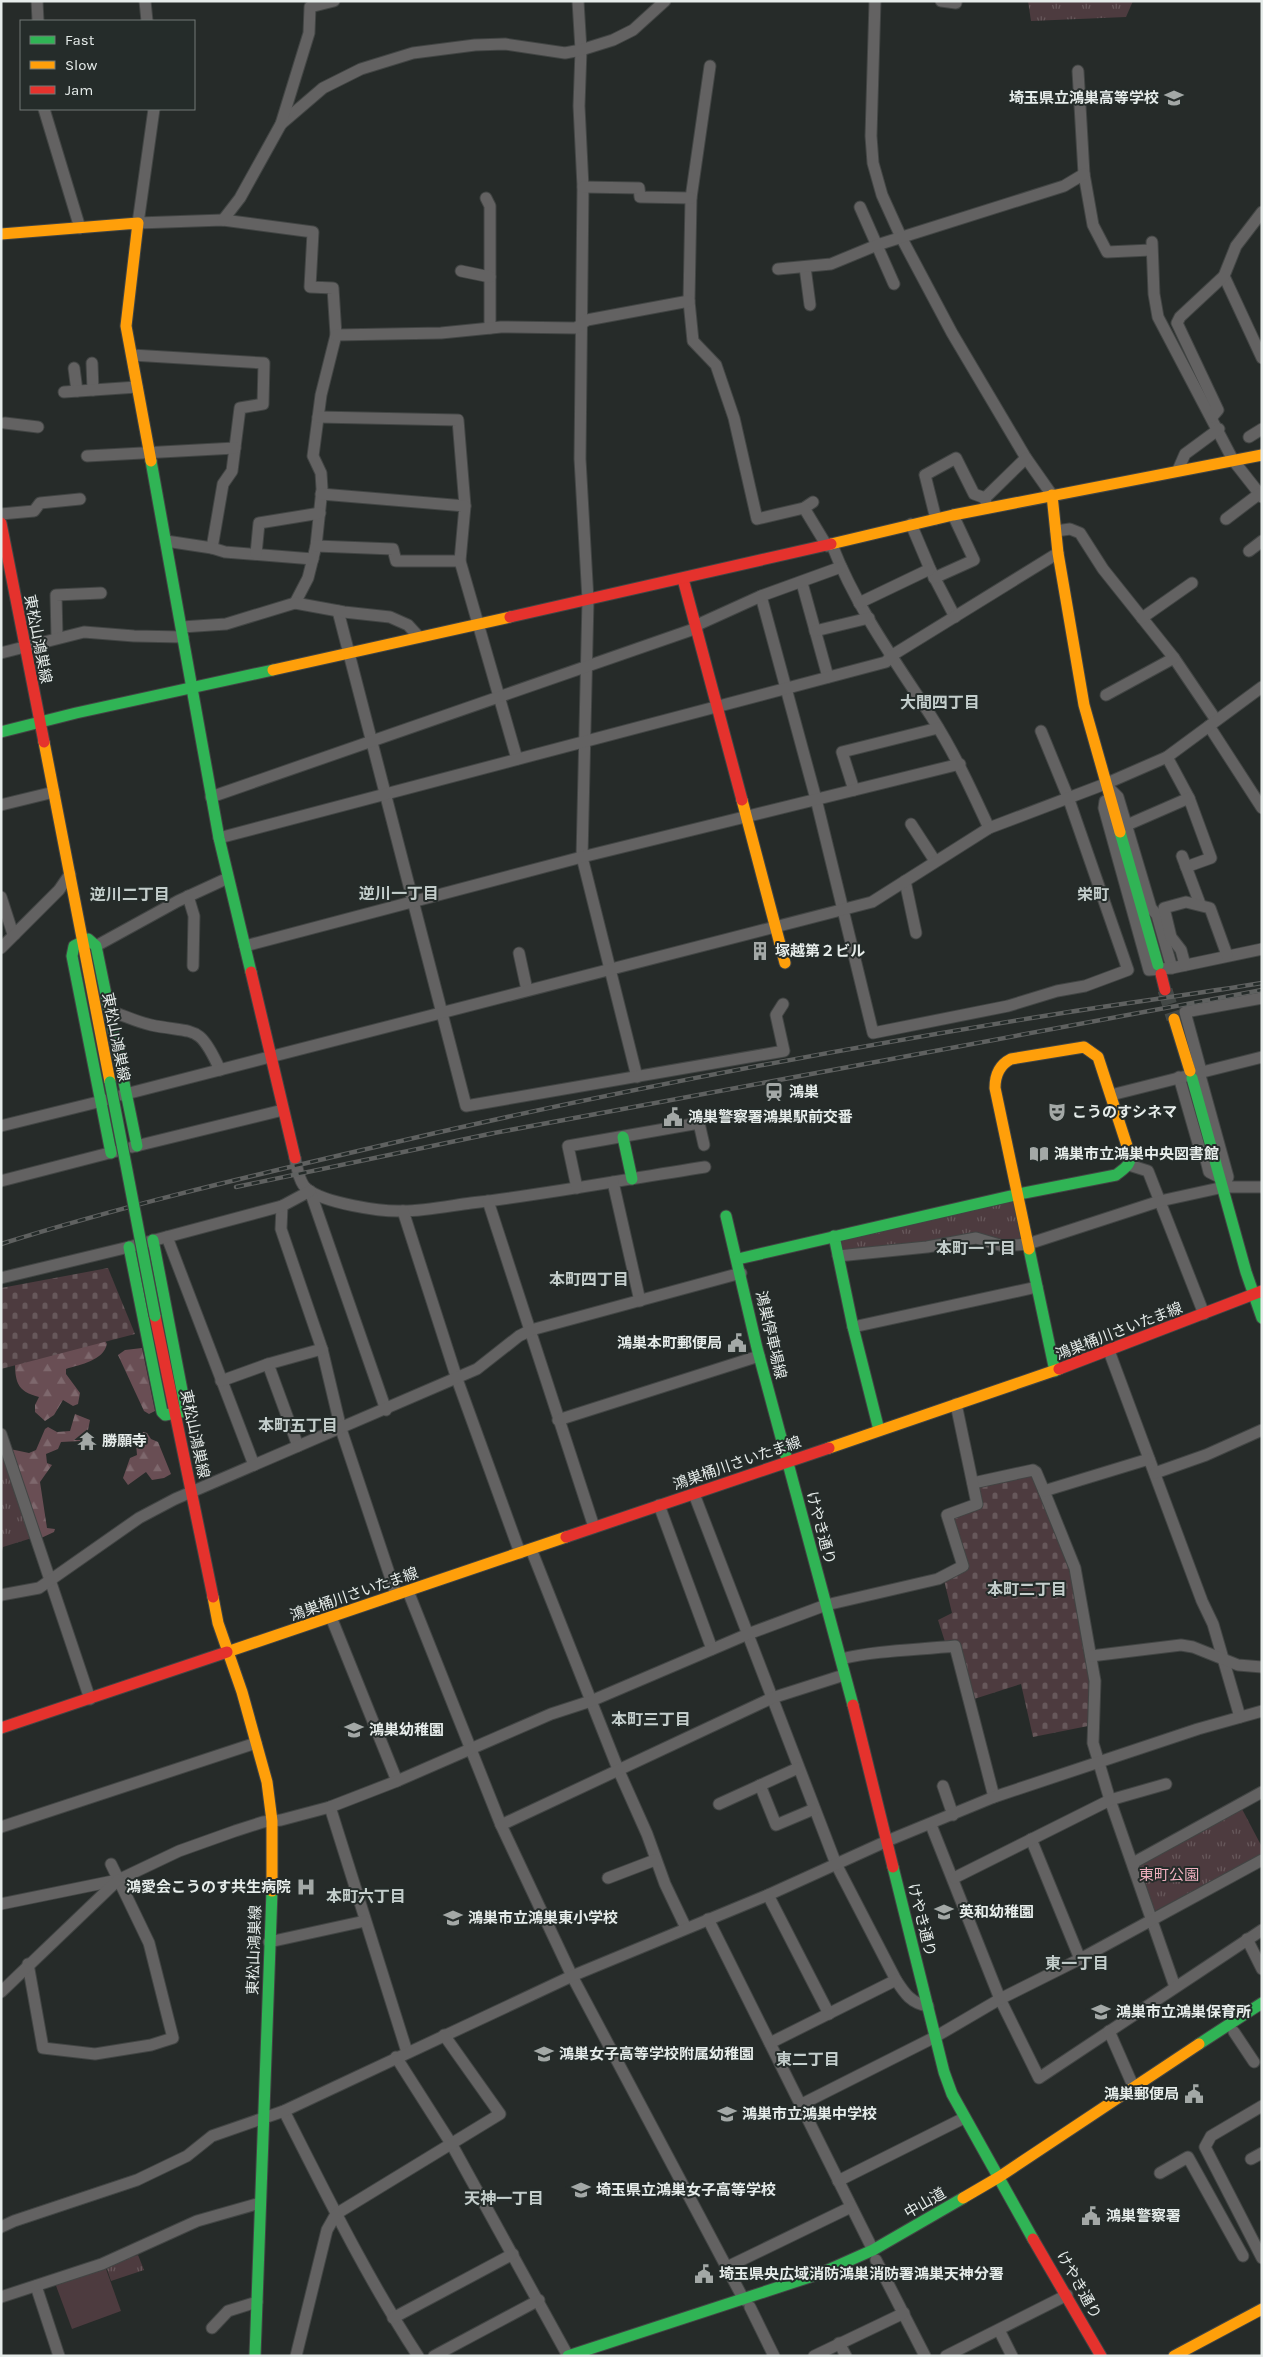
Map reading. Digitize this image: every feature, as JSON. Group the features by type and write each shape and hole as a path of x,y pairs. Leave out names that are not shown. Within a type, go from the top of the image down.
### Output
{"main road":[{"path":"1,234 138,223 126,326 219,838 295,1158"},
{"path":"1,732 192,687 683,580 953,515 986,503 1052,495 1262,455"},
{"path":"1052,495 1058,553 1084,705 1156,970 1165,990"},
{"name":"東松山鴻巣線","path":"1,524 155,1316 208,1578 267,1782 272,1821 264,2120 255,2356"},
{"path":"683,580 785,963"},
{"path":"111,1153 72,956 74,946 82,940 88,939 96,946 137,1146"},
{"path":"1174,1019 1192,1074"},
{"path":"738,1259 1019,1194 1116,1174 1130,1164 1131,1158 1098,1057 1084,1047 1010,1060 1001,1065 996,1073 996,1088 1019,1194 1055,1371"},
{"path":"623,1137 632,1179"},
{"path":"1223,1182 1257,1293 1262,1318"},
{"name":"鴻巣停車場線","path":"726,1216 738,1259 759,1356 788,1462"},
{"path":"834,1236 853,1327 879,1430"},
{"path":"128,1247 162,1412 165,1415 175,1414 186,1410 186,1404 153,1240"},
{"name":"鴻巣桶川さいたま線","path":"1,1728 1055,1371 1257,1293"},
{"name":"けやき通り","path":"788,1462 888,1841 935,2037 952,2094 1100,2356"},
{"name":"中山道","path":"981,2201 1002,2182 1134,2088 1262,2003"},
{"name":"中山道","path":"874,2255 1002,2182 1262,2013"},
{"name":"中山道","path":"600,2356 746,2303 819,2274 902,2247"},
{"name":"中山道","path":"568,2356 746,2303"},
{"path":"1174,2356 1262,2309"}],"street":[{"path":"37,1 38,20"},
{"path":"145,1 147,20"},
{"path":"223,220 240,198 281,124 309,33 310,7 334,1"},
{"path":"578,1 581,50 579,106 583,187 580,296 582,324 580,459 588,600 582,857 608,968 637,1077"},
{"path":"281,124 323,88 361,69 413,53 475,45 505,44 565,54 613,40 633,30 665,1"},
{"path":"875,1 871,136 873,163 882,195 901,237 952,333 1026,458 1052,495"},
{"path":"941,1 956,3 956,1"},
{"path":"710,66 691,198 689,301 693,341 716,365 734,418 757,519 808,505 859,603 960,764 989,828"},
{"path":"1078,71 1084,174 1093,225 1107,252 1152,246 1154,294 1158,317 1219,429 1233,460 1260,496 1226,519"},
{"path":"44,110 80,228"},
{"path":"154,110 138,223 223,220 313,232 310,287 333,288 336,336 327,363 313,456 321,473 322,494 320,513 316,546 308,578 295,603"},
{"path":"778,269 832,264 877,245 1064,186 1084,174"},
{"path":"583,187 639,188 640,197 691,198"},
{"path":"486,198 490,206 490,328"},
{"path":"860,207 894,284"},
{"path":"1212,418 1218,410 1177,323 1180,317 1224,276 1236,246 1262,212"},
{"path":"804,267 810,305"},
{"path":"461,270 490,277"},
{"path":"1224,276 1262,358"},
{"path":"336,336 441,333 490,328 576,328 587,320 689,301"},
{"path":"132,355 264,363 262,404 240,408 232,471 223,484 212,548"},
{"path":"92,363 93,390"},
{"path":"74,368 77,391"},
{"path":"64,392 137,387"},
{"path":"318,417 458,420 465,506 460,561 517,759"},
{"path":"5,423 38,427"},
{"path":"1178,470 1185,454 1219,429"},
{"path":"1249,437 1262,429"},
{"path":"87,456 235,448"},
{"path":"936,519 925,474 956,458 974,494 986,503 1026,458"},
{"path":"322,494 465,506"},
{"path":"1,514 34,511 40,503 80,499"},
{"path":"256,554 259,523 320,513"},
{"path":"859,603 932,574 974,560 953,515"},
{"path":"911,524 932,574 955,617"},
{"path":"1056,531 1070,529 1080,533 1103,569 1174,658 1262,808"},
{"path":"166,541 212,548 224,552 313,558"},
{"path":"1249,551 1262,541"},
{"path":"316,546 393,549 396,561 460,561"},
{"path":"219,838 886,662 891,656 1058,553"},
{"path":"211,796 585,668 697,627 761,596 802,583 841,567"},
{"path":"1142,618 1192,582"},
{"path":"802,583 828,678"},
{"path":"57,637 56,595 101,593"},
{"path":"761,596 816,799 872,1034 1008,1006 1057,991 1085,986 1128,970 1068,797 1041,730"},
{"path":"1,652 84,632 134,636 182,632 226,624 295,603 338,611 390,617 408,624 419,638"},
{"path":"338,611 466,1106 784,1051 776,1015 782,1004"},
{"path":"815,631 869,618"},
{"path":"1106,695 1174,658"},
{"path":"1,1126 608,968 872,902 989,828 1105,784 1167,757 1262,687"},
{"path":"854,790 842,752 938,728"},
{"path":"1167,757 1189,798 1211,858 1184,861 1200,904"},
{"path":"245,946 582,857 960,764"},
{"path":"1105,784 1118,797 1151,908 1157,915 1172,968"},
{"path":"1,805 54,792"},
{"path":"1126,825 1189,798"},
{"path":"911,824 935,862"},
{"path":"1,948 59,890 70,874"},
{"path":"96,946 188,896 228,878"},
{"path":"905,881 916,933"},
{"path":"188,896 194,916 193,966"},
{"path":"1,897 12,931 15,934"},
{"path":"1185,965 1181,950 1171,936 1164,908 1186,902 1210,908 1227,955"},
{"path":"1156,970 1262,949"},
{"path":"519,953 528,990"},
{"path":"1223,1182 1209,1172 1206,1160 1200,1150 1185,1012 1262,998"},
{"path":"110,1011 150,1025 192,1030 208,1046 220,1070"},
{"path":"1110,1095 1262,1058"},
{"path":"1192,1074 1228,1177 1223,1182"},
{"path":"1,1181 284,1110"},
{"path":"577,1188 568,1146 699,1123 704,1145"},
{"path":"295,1158 305,1188 310,1191 338,1202 368,1209 403,1211 488,1201 705,1167"},
{"path":"1130,1164 1148,1171 1204,1314"},
{"path":"613,1182 640,1301"},
{"path":"838,1256 927,1247 976,1238 1003,1246 1028,1244 1223,1182 1262,1187"},
{"path":"1,1278 166,1238 282,1206 310,1191"},
{"path":"310,1191 386,1410"},
{"path":"488,1201 594,1527"},
{"path":"282,1206 281,1229 322,1349 341,1429 396,1594"},
{"path":"403,1211 457,1379 520,1552"},
{"path":"166,1238 254,1465"},
{"path":"1,1595 39,1588 139,1518 175,1499 476,1370 518,1336 531,1330 741,1273"},
{"path":"853,1327 1037,1287"},
{"path":"221,1381 268,1364 322,1349"},
{"path":"1108,1351 1202,1601 1213,1624 1240,1717"},
{"path":"558,1420 759,1356"},
{"path":"268,1364 298,1446"},
{"path":"1,1904 118,1880 179,1851 263,1822 330,1807 397,1781 551,1714 590,1701 748,1634 826,1605 938,1579 963,1566 947,1515 977,1504 956,1404"},
{"path":"1155,1473 1206,1455 1262,1430"},
{"path":"1,1434 90,1699"},
{"path":"1044,1491 1150,1459"},
{"path":"973,1483 1033,1470 1036,1472 1044,1491 1075,1570 1095,1681 1093,1743 1110,1800 1175,1987"},
{"path":"694,1494 836,1864 896,1980 906,1995 916,2004 928,2006"},
{"path":"659,1505 712,1649"},
{"path":"531,1549 590,1701 686,1928"},
{"path":"408,1591 501,1825 572,1976 774,2356"},
{"path":"331,1617 397,1781"},
{"path":"1091,1656 1181,1645 1193,1647 1238,1665 1262,1667"},
{"path":"840,1659 871,1652 955,1646 994,1797"},
{"path":"501,1825 772,1698 844,1675"},
{"path":"1,2228 14,2221 137,2180 187,2156 212,2136 264,2120 444,2034 572,1976 768,1895 888,1841 931,1825 994,1797 1262,1711"},
{"path":"1,1827 256,1743"},
{"path":"719,1804 798,1768"},
{"path":"954,1878 1110,1800 1166,1784"},
{"path":"760,1785 776,1825 814,1809"},
{"path":"943,1786 953,1815"},
{"path":"1133,1862 1262,1792"},
{"path":"330,1807 407,2052"},
{"path":"931,1825 954,1878 1000,1999 1039,2078 1262,1930"},
{"path":"1030,1839 1080,1959"},
{"path":"608,1878 656,1860"},
{"path":"800,2105 935,2037 1000,1999 1080,1959 1262,1860"},
{"path":"28,1964 43,2048 95,2054 151,2045 173,2038 149,1943 111,1864"},
{"path":"1,1992 28,1964 118,1880"},
{"path":"768,1895 829,2014"},
{"path":"708,1919 925,2356"},
{"path":"269,1942 365,1921"},
{"path":"1247,1939 1262,1970"},
{"path":"770,2043 896,1980"},
{"path":"1109,2031 1134,2088"},
{"path":"1234,2032 1254,2062"},
{"path":"296,2356 327,2230 336,2214 500,2114 444,2034"},
{"path":"396,2057 452,2145 539,2300 568,2356"},
{"path":"1262,2106 1211,2136 1205,2147 1262,2258"},
{"path":"284,2111 336,2214 393,2318 418,2356"},
{"path":"838,2181 964,2118"},
{"path":"1251,2159 1262,2154"},
{"path":"1160,2173 1188,2157 1243,2256"},
{"path":"1,2297 102,2264 197,2221 260,2202"},
{"path":"727,2267 851,2206"},
{"path":"1226,2224 1241,2218"},
{"path":"393,2318 513,2254"},
{"path":"36,2286 59,2356"},
{"path":"946,2356 1067,2295"},
{"path":"434,2356 539,2300"},
{"path":"212,2328 228,2310 257,2302"},
{"path":"814,2356 904,2313"},
{"path":"999,2330 1012,2356"},
{"path":"839,2343 846,2356"}],"green space":[{"path":"1028,1 1133,1 1126,17 1031,21"},
{"path":"1019,1194 1028,1244 976,1238 838,1256 834,1236"},
{"path":"108,1268 135,1334 1,1369 1,1288"},
{"path":"102,1336 107,1344 101,1354 91,1361 66,1369 66,1374 80,1393 78,1404 73,1406 63,1400 54,1415 45,1421 35,1412 35,1405 39,1397 26,1392 18,1384 15,1359"},
{"path":"142,1348 155,1411 149,1414 144,1411 118,1355 125,1350"},
{"path":"75,1414 90,1420 88,1430 80,1441 61,1442 58,1449 46,1454 47,1463 52,1465 40,1482 47,1528 55,1529 54,1532 39,1539 10,1449 29,1453 36,1450 45,1429 48,1427 57,1432 70,1431"},
{"path":"143,1432 158,1442 171,1474 164,1478 152,1480 146,1472 128,1485 123,1478 130,1458 137,1455 136,1444 139,1445"},
{"path":"1,1439 32,1538 3,1547 1,1555"},
{"path":"1033,1470 1075,1568 1087,1632 1093,1725 1033,1737 1021,1684 971,1700 955,1643 946,1645 938,1620 952,1613 943,1576 963,1566 947,1515 977,1504 973,1483"},
{"name":"東町公園","path":"1242,1809 1262,1847 1262,1854 1155,1911 1150,1909 1137,1866"},
{"path":"138,2255 144,2270 111,2281 106,2266"},
{"path":"105,2266 121,2311 72,2329 55,2283"}],"tunnel":[{"path":"1165,990 1174,1019"}],"railway":[{"path":"1,1244 223,1183 443,1131 614,1094 958,1030 1262,983"},
{"path":"236,1187 494,1133 1262,990"}],"traffic: fast":[{"path":"151,461 219,838 251,972"},
{"path":"1,732 76,713 273,670"},
{"path":"1120,832 1158,965"},
{"path":"111,1153 72,956 74,946 88,939 96,946 137,1146"},
{"path":"1192,1078 1246,1272 1262,1318"},
{"path":"110,1082 155,1316"},
{"path":"623,1137 632,1179"},
{"path":"738,1259 1019,1194 1116,1175 1129,1163 1129,1152"},
{"path":"726,1216 757,1348 853,1705"},
{"path":"834,1236 853,1327 879,1430"},
{"path":"129,1247 162,1412 165,1415 186,1411 153,1240"},
{"path":"1029,1249 1055,1371"},
{"path":"893,1867 944,2072 952,2094 1033,2239"},
{"path":"255,2356 272,1891"},
{"path":"1199,2044 1262,2003"},
{"path":"568,2356 819,2274 873,2250 963,2198"}],"traffic: slow":[{"path":"1,234 138,223 126,326 151,461"},
{"path":"831,544 953,515 1262,455"},
{"path":"1052,495 1058,553 1084,705 1120,832"},
{"path":"273,670 510,617"},
{"path":"44,742 110,1082"},
{"path":"742,800 785,963"},
{"path":"1174,1019 1190,1071"},
{"path":"1029,1249 995,1088 997,1075 1003,1064 1011,1059 1084,1047 1098,1057 1129,1152"},
{"path":"829,1448 1059,1369"},
{"path":"227,1652 566,1537"},
{"path":"213,1597 218,1623 242,1692 267,1782 272,1821 272,1891"},
{"path":"963,2198 999,2177 1199,2044"},
{"path":"1174,2356 1262,2309"}],"traffic: jam":[{"path":"1,523 44,742"},
{"path":"510,617 831,544"},
{"path":"683,579 742,800"},
{"path":"251,972 295,1158"},
{"path":"1161,974 1165,990"},
{"path":"1059,1369 1262,1291"},
{"path":"155,1316 213,1597"},
{"path":"566,1537 829,1448"},
{"path":"1,1728 227,1652"},
{"path":"853,1705 893,1867"},
{"path":"1033,2239 1101,2356"}],"place":[{"name":"埼玉県立鴻巣高等学校","path":"1174,98"},
{"name":"塚越第２ビル","path":"760,951"},
{"name":"鴻巣","path":"774,1092"},
{"name":"こうのすシネマ","path":"1057,1112"},
{"name":"鴻巣警察署鴻巣駅前交番","path":"673,1117"},
{"name":"鴻巣市立鴻巣中央図書館","path":"1039,1154"},
{"name":"鴻巣本町郵便局","path":"737,1343"},
{"name":"勝願寺","path":"87,1441"},
{"name":"鴻巣幼稚園","path":"354,1730"},
{"name":"鴻愛会こうのす共生病院","path":"306,1887"},
{"name":"英和幼稚園","path":"944,1912"},
{"name":"鴻巣市立鴻巣東小学校","path":"453,1918"},
{"name":"鴻巣市立鴻巣保育所","path":"1101,2012"},
{"name":"鴻巣女子高等学校附属幼稚園","path":"544,2054"},
{"name":"鴻巣郵便局","path":"1194,2094"},
{"name":"鴻巣市立鴻巣中学校","path":"727,2114"},
{"name":"埼玉県立鴻巣女子高等学校","path":"581,2190"},
{"name":"鴻巣警察署","path":"1091,2216"},
{"name":"埼玉県央広域消防鴻巣消防署鴻巣天神分署","path":"704,2274"}],"district":[{"name":"大間四丁目","path":"940,702"},
{"name":"逆川一丁目","path":"399,893"},
{"name":"逆川二丁目","path":"130,894"},
{"name":"栄町","path":"1093,894"},
{"name":"本町一丁目","path":"976,1248"},
{"name":"本町四丁目","path":"589,1279"},
{"name":"本町五丁目","path":"298,1425"},
{"name":"本町二丁目","path":"1027,1589"},
{"name":"本町三丁目","path":"651,1719"},
{"name":"本町六丁目","path":"366,1896"},
{"name":"東一丁目","path":"1077,1963"},
{"name":"東二丁目","path":"808,2059"},
{"name":"天神一丁目","path":"504,2198"}]}
